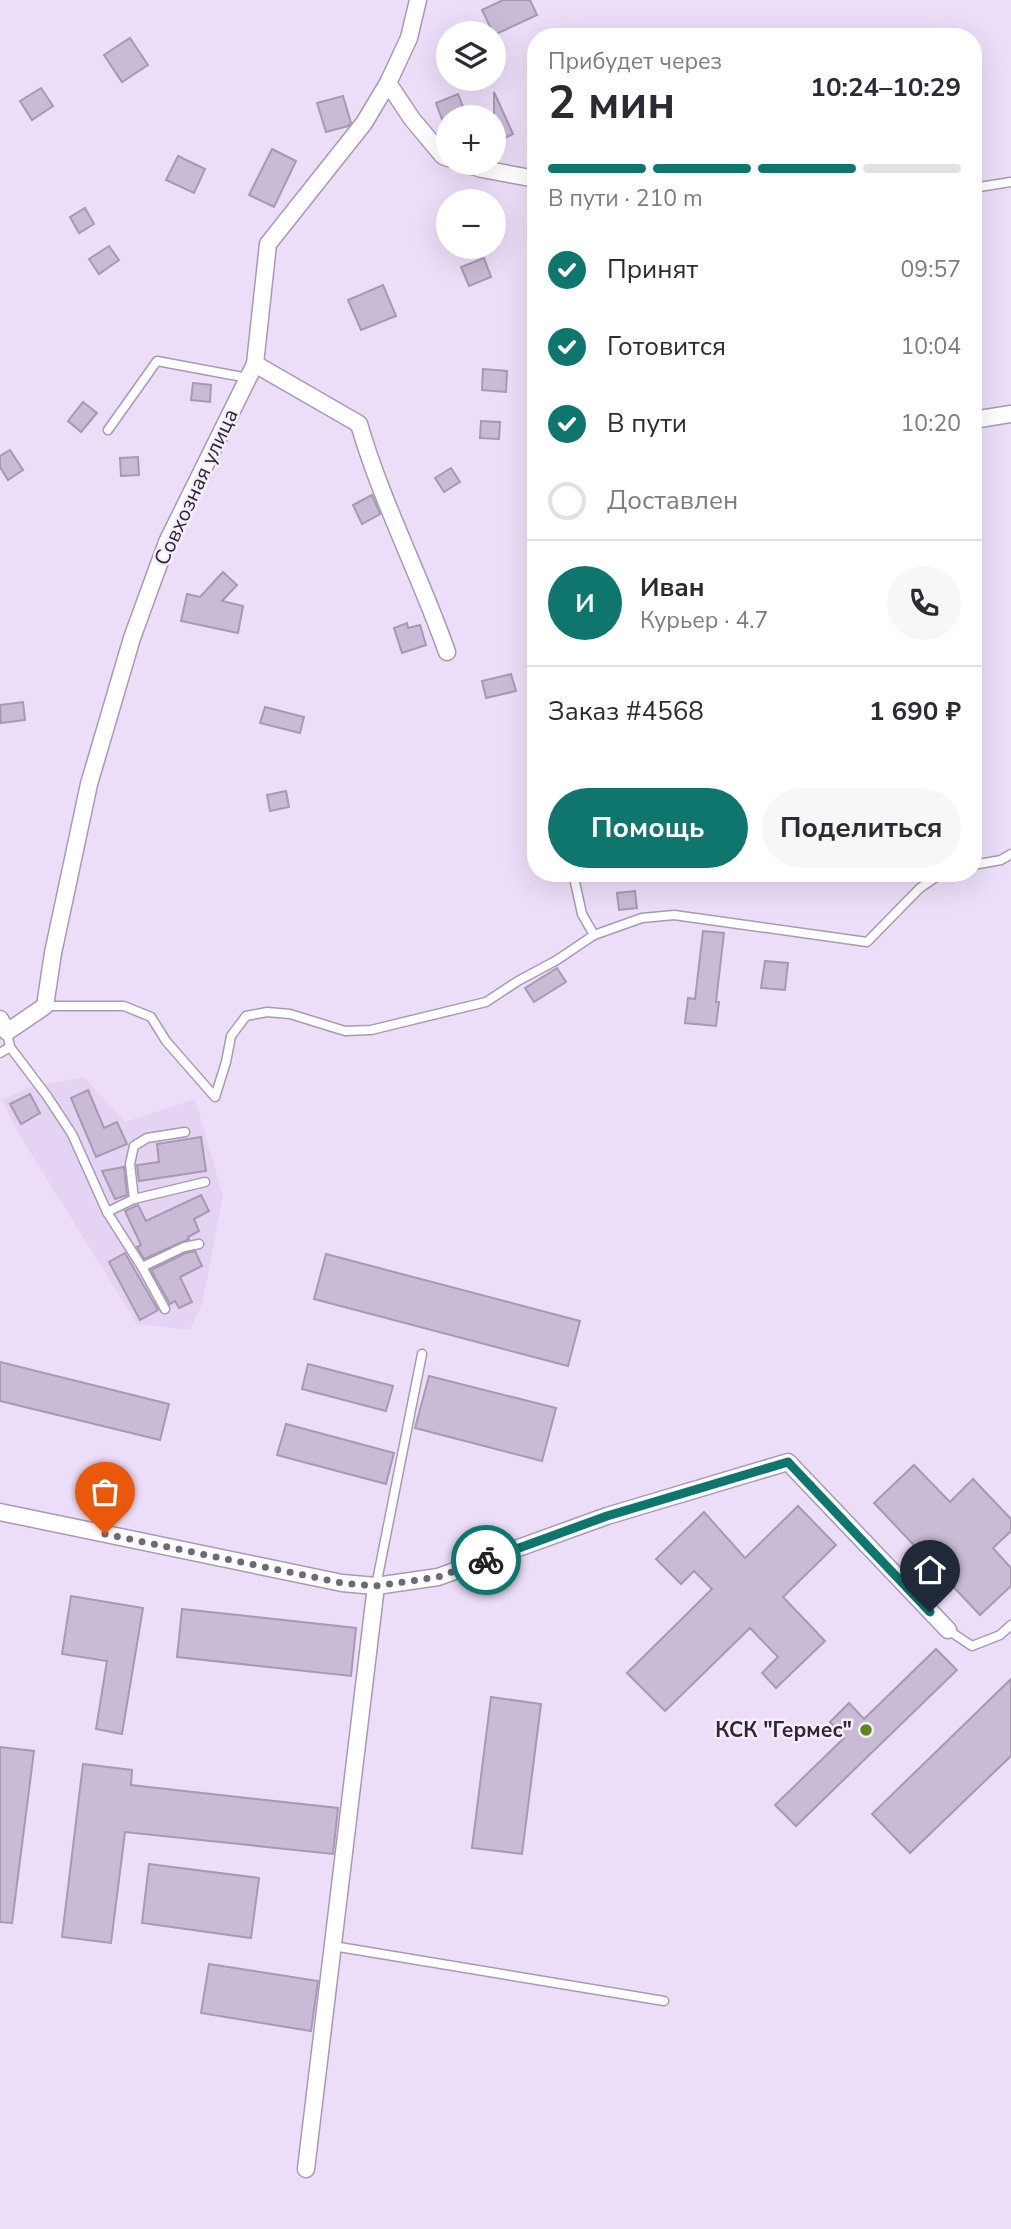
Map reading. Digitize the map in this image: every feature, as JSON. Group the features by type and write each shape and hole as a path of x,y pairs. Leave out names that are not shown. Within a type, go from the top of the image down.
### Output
{"street":[{"name":"Совхозная улица","path":"45,1006 53,953 89,784 132,638 167,542 252,371 268,244 364,123 388,83 409,38 418,0"},
{"path":"388,83 412,119 436,148"},
{"path":"506,173 527,177"},
{"path":"252,371 359,424 370,463 428,597 447,652"},
{"path":"982,419 1011,414"},
{"path":"6,1033 45,1006"},
{"path":"0,1512 342,1583 376,1586 438,1577 607,1516 788,1462 948,1630"},
{"path":"306,2169 376,1586"}],"lane":[{"path":"982,187 1011,182"},
{"path":"108,430 157,361 252,371"},
{"path":"982,863 1001,860 1011,854"},
{"path":"575,882 582,914 594,935"},
{"path":"45,1006 124,1006 151,1017 166,1041 215,1097 231,1036 246,1016 267,1012 290,1014 345,1031 371,1030 486,1002 594,935 642,918 674,915 867,942 929,882"},
{"path":"0,1053 6,1033"},
{"path":"6,1033 72,1135 107,1212 142,1267 164,1309"},
{"path":"134,1199 130,1164 134,1146 147,1138 185,1132"},
{"path":"107,1212 134,1199 205,1182"},
{"path":"142,1267 184,1247 199,1244"},
{"path":"376,1586 422,1354"},
{"path":"948,1630 972,1646 1000,1635 1011,1625"},
{"path":"333,1945 664,2001"}],"shaded area":[{"path":"84,1077 125,1122 195,1099 223,1196 202,1304 190,1330 137,1324 17,1131 2,1100 27,1088"}],"building":[{"path":"503,0 530,0 537,15 506,29 506,21 487,21 482,10"},
{"path":"130,38 148,65 122,82 104,55"},
{"path":"41,88 53,106 32,120 20,101"},
{"path":"494,92 500,105 494,105"},
{"path":"458,94 462,105 437,105 436,103"},
{"path":"343,96 351,123 326,132 317,103"},
{"path":"506,119 513,134 506,137"},
{"path":"272,149 296,161 274,207 249,195"},
{"path":"178,156 205,169 194,193 166,180"},
{"path":"85,208 94,224 79,233 70,217"},
{"path":"109,246 119,260 99,274 89,259"},
{"path":"484,259 491,277 469,286 461,267"},
{"path":"383,285 396,316 361,330 348,300"},
{"path":"483,369 507,371 506,392 482,390"},
{"path":"193,383 211,385 210,402 191,400"},
{"path":"83,402 97,413 81,432 68,421"},
{"path":"481,421 500,422 499,439 480,438"},
{"path":"10,450 23,470 8,480 0,467 0,456"},
{"path":"138,457 139,475 121,476 120,458"},
{"path":"451,468 460,482 444,492 435,478"},
{"path":"372,495 380,514 362,524 353,505"},
{"path":"223,572 237,585 222,601 243,606 238,633 181,621 187,594 200,597"},
{"path":"407,623 408,628 420,625 426,645 402,653 394,628"},
{"path":"511,674 516,691 486,698 482,681"},
{"path":"23,702 25,720 1,723 0,705"},
{"path":"265,707 304,717 300,733 260,723"},
{"path":"286,791 289,807 270,811 267,795"},
{"path":"635,891 637,908 619,910 617,893"},
{"path":"703,931 724,933 716,1026 685,1023 688,998 695,999"},
{"path":"765,961 788,963 785,990 761,988"},
{"path":"557,968 566,982 534,1002 525,988"},
{"path":"88,1090 104,1128 117,1122 127,1144 96,1157 71,1098"},
{"path":"30,1094 40,1113 21,1124 10,1104"},
{"path":"201,1137 206,1171 139,1181 137,1165 159,1162 157,1144"},
{"path":"124,1167 127,1195 115,1199 102,1171"},
{"path":"201,1195 209,1211 194,1219 199,1231 188,1237 189,1239 144,1259 137,1247 141,1245 125,1211 138,1205 146,1221"},
{"path":"195,1251 202,1266 180,1277 192,1302 179,1308 175,1301 170,1304 151,1270"},
{"path":"125,1253 158,1310 140,1320 109,1262"},
{"path":"326,1254 580,1321 568,1366 314,1299"},
{"path":"0,1362 169,1404 160,1440 0,1401"},
{"path":"308,1364 393,1386 386,1411 302,1389"},
{"path":"429,1376 556,1408 542,1461 415,1428"},
{"path":"286,1424 394,1453 386,1484 277,1455"},
{"path":"914,1465 950,1502 973,1479 1011,1519 1011,1531 993,1548 1011,1568 1011,1586 980,1615 874,1503"},
{"path":"798,1506 836,1545 783,1597 825,1641 776,1688 762,1673 778,1657 750,1628 665,1711 627,1673 712,1589 694,1571 681,1584 656,1559 704,1512 745,1558"},
{"path":"71,1596 143,1608 122,1734 96,1729 107,1661 62,1654"},
{"path":"182,1609 356,1628 351,1676 177,1657"},
{"name":"КСК \"Гермес\"","path":"936,1649 957,1670 796,1826 775,1805 844,1738 830,1722 849,1703 864,1719"},
{"path":"1011,1679 1011,1756 910,1853 872,1814"},
{"path":"491,1697 541,1704 522,1854 472,1848"},
{"path":"0,1747 34,1751 12,1923 0,1922"},
{"path":"83,1764 132,1770 131,1785 338,1808 333,1854 125,1832 111,1943 62,1937"},
{"path":"149,1864 259,1878 251,1938 142,1923"},
{"path":"209,1964 318,1981 311,2031 201,2013"}],"way so far":[{"path":"105,1534 342,1583 376,1586 438,1577 486,1560"}],"place":[{"name":"КСК \"Гермес\"","path":"866,1730"}],"route":[{"path":"486,1560 607,1516 788,1462 930,1612"}]}
